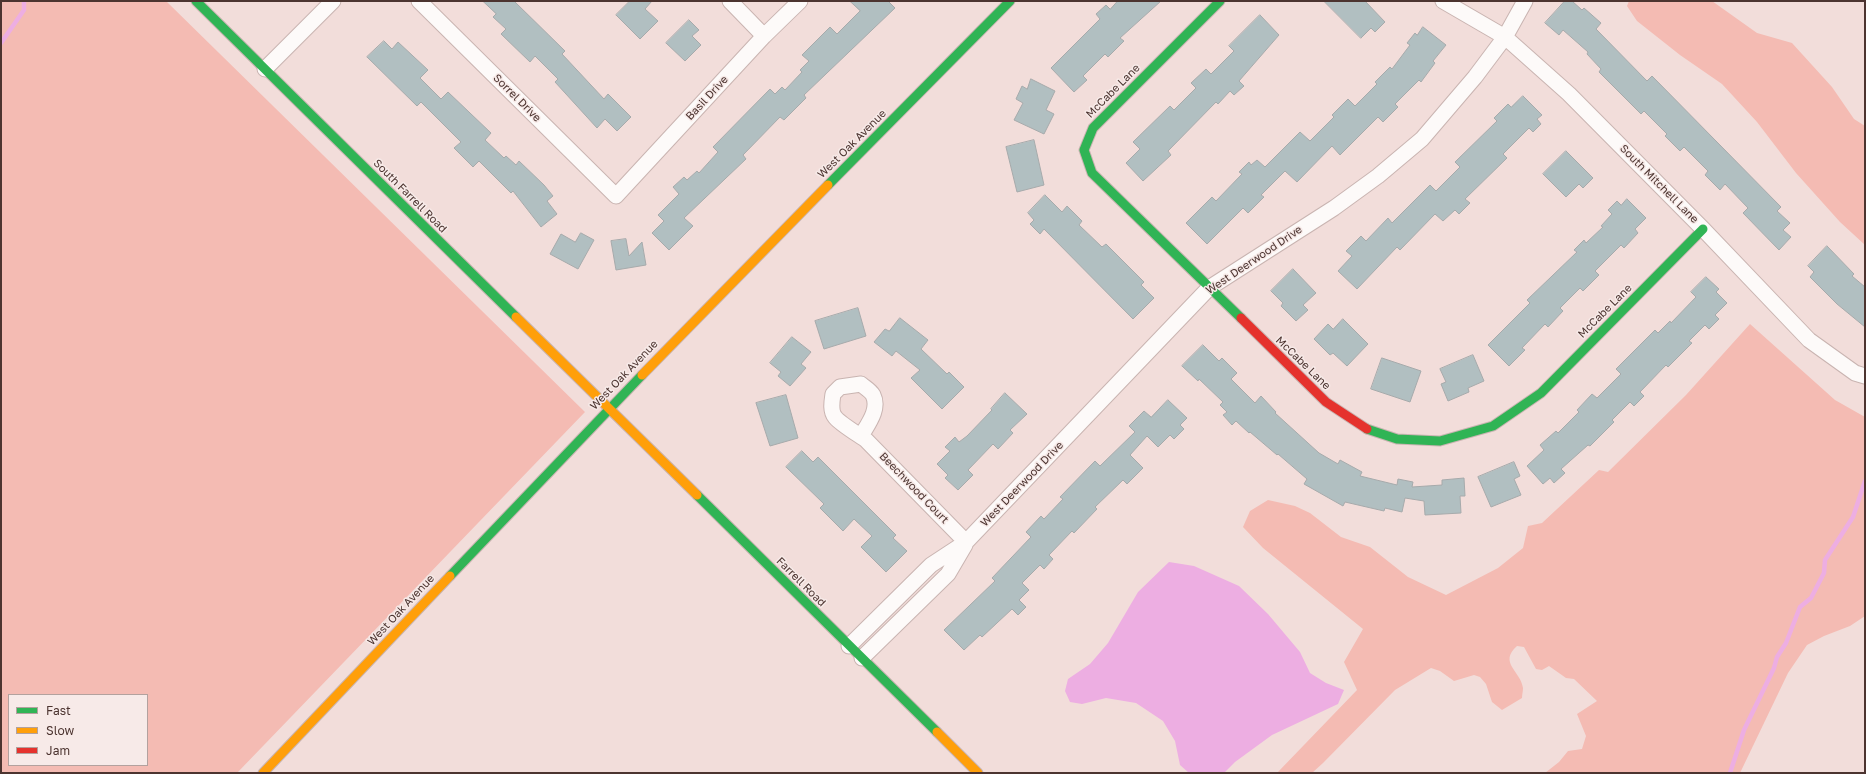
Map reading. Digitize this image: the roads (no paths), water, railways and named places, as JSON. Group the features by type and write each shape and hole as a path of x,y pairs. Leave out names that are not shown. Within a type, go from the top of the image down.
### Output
{"street":[{"name":"South Farrell Road","path":"196,1 608,409"},
{"path":"265,69 333,1"},
{"name":"Sorrel Drive","path":"419,1 616,196"},
{"path":"730,1 764,36"},
{"name":"Basil Drive","path":"616,196 764,36 800,1"},
{"name":"West Oak Avenue","path":"263,773 608,409 1010,1"},
{"name":"McCabe Lane","path":"1220,1 1093,128 1084,150 1092,173 1326,402 1363,427 1397,438 1440,441 1493,426 1541,393 1704,229"},
{"name":"South Mitchell Lane","path":"1443,1 1505,38 1569,94 1704,229 1809,340 1855,373 1865,376"},
{"name":"West Deerwood Drive","path":"849,646 931,565 966,542 1209,288 1334,208 1378,176 1422,139 1475,77 1505,38 1525,1"},
{"name":"Farrell Road","path":"608,409 978,773"},
{"name":"Beechwood Court","path":"861,436 966,542"},
{"name":"West Deerwood Drive","path":"862,658 948,574 966,542"}],"waterway":[{"path":"1,43 24,10 24,1"},
{"path":"1730,773 1744,730 1774,668 1777,657 1786,643 1800,607 1811,598 1824,573 1825,560 1853,517 1865,481"}]}
